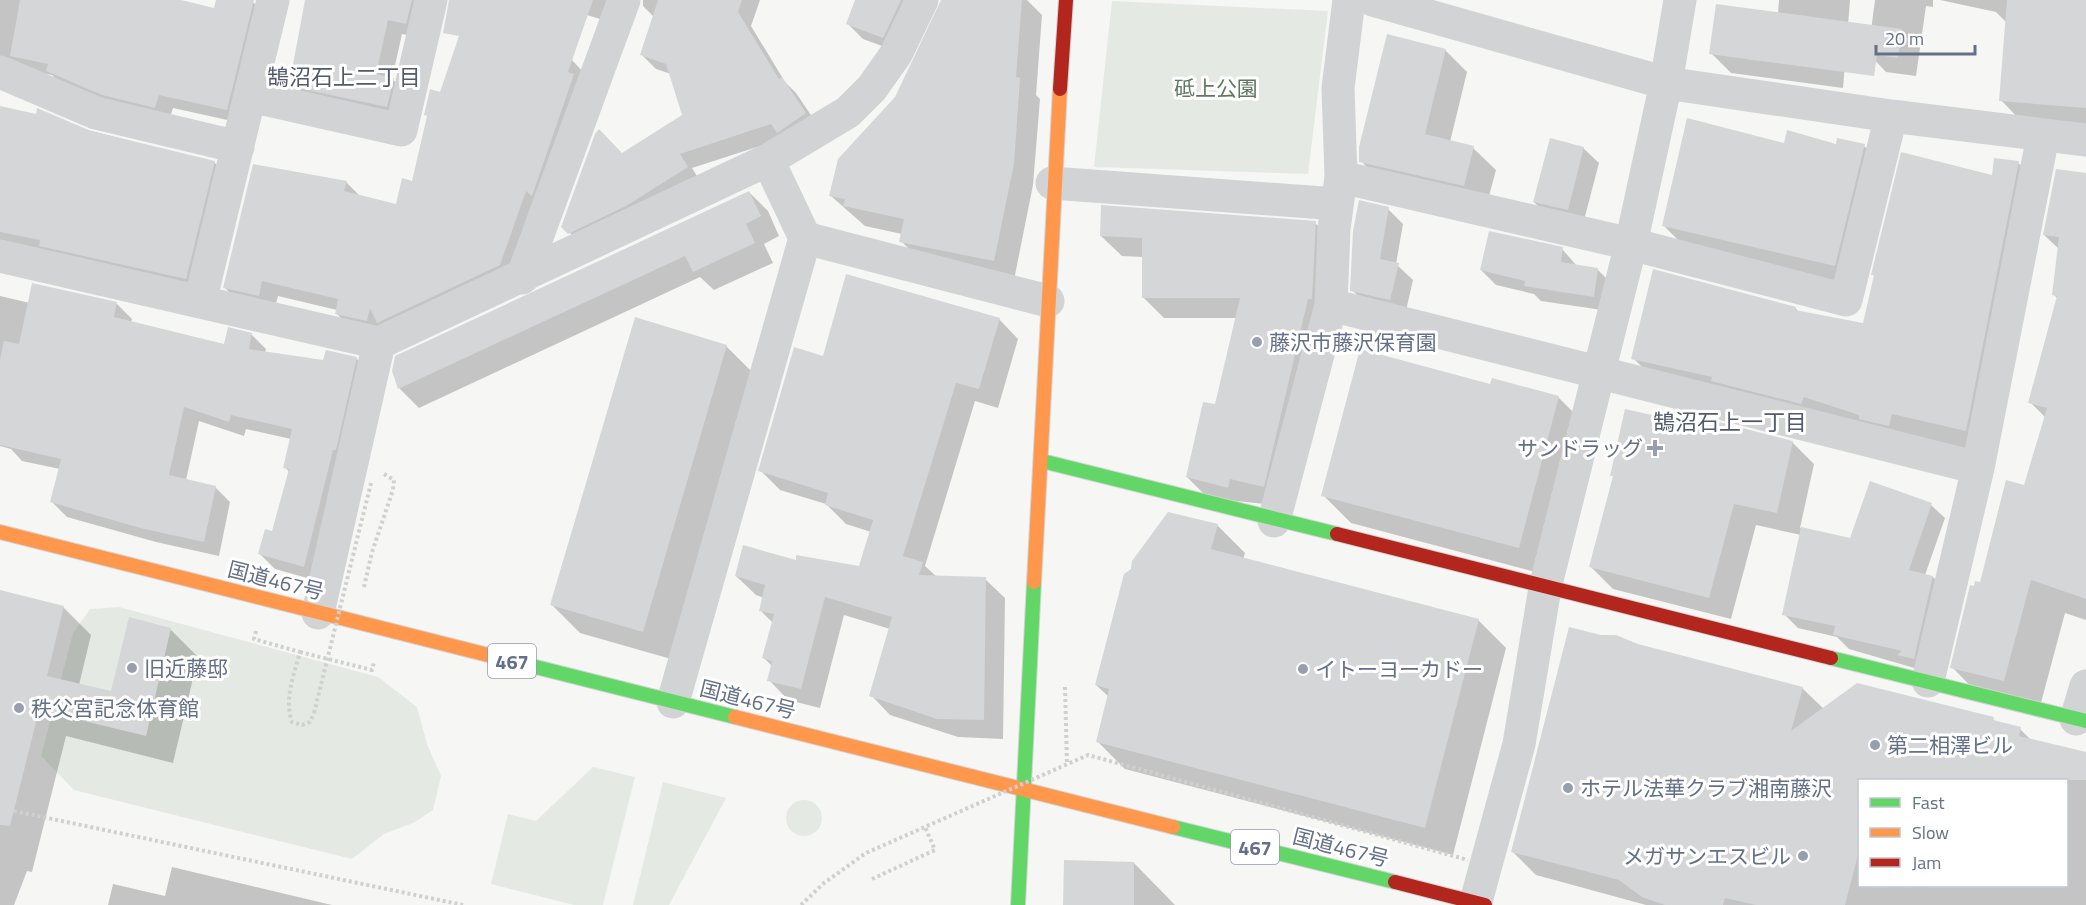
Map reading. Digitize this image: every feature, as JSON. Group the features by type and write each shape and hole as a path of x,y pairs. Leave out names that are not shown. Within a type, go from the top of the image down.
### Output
{"main road":[{"path":"1018,905 1042,462 1052,183 1066,0"},
{"path":"1042,462 2081,720"},
{"name":"国道467号","path":"0,532 1479,904"}],"street":[{"path":"200,302 273,0"},
{"path":"250,96 401,130 431,0"},
{"path":"522,278 624,0"},
{"path":"0,256 379,343 522,278 768,160 848,112 872,88 896,54 922,0"},
{"path":"1274,521 1331,305 1339,190 1338,88 1349,0"},
{"path":"1373,0 1666,83 1891,116 2086,140"},
{"path":"1479,904 1519,744 1545,588 1631,244 1666,83 1680,0"},
{"path":"0,72 96,112 238,147"},
{"path":"1052,183 1339,190 1631,244 1846,300 1891,116"},
{"path":"1928,681 1978,468 2043,136"},
{"path":"673,702 805,238 768,160"},
{"path":"805,238 1048,301"},
{"path":"1331,305 1978,468"},
{"path":"318,613 379,343"},
{"path":"2081,720 2086,686"}],"path":[{"path":"300,652 288,698 288,711 292,722 303,725 310,722 314,713 371,483 377,474 386,474 394,480 364,586"},
{"path":"256,631 254,639 300,652 372,670 374,662"},
{"path":"1065,675 1067,764"},
{"path":"801,905 824,883 867,853 1088,755 1468,860"},
{"path":"14,811 463,905"},
{"path":"872,879 935,850 925,827"}],"green space":[{"name":"砥上公園","path":"1112,1 1328,11 1308,174 1094,167"},
{"path":"119,607 378,677 417,707 427,744 441,776 433,810 413,823 384,834 352,859 74,790 41,756 73,633 90,609"},
{"path":"593,767 635,777 603,905 574,905 491,884 508,814 536,821"},
{"path":"663,782 726,798 669,905 633,905"},
{"path":"804,800 816,806 822,818 816,830 804,836 792,830 786,818 792,806"}],"building":[{"path":"20,0 181,0 214,8 216,0 254,0 227,110 159,95 155,108 102,95 46,71 48,64 10,56"},
{"path":"305,0 412,0 406,24 388,20 376,74 394,78 387,107 289,86"},
{"path":"449,0 593,0 568,72 574,74 532,196 526,191 500,265 377,323 370,308 367,321 335,314 338,299 262,281 259,296 223,288 253,164 347,181 344,191 396,204 402,178 412,181 427,116 424,115 430,89 440,92 459,36 443,33"},
{"path":"658,0 742,0 738,12 779,79 782,77 806,113 777,133 771,124 680,154 688,167 626,206 568,234 561,227 595,134 599,129 622,153 682,115 666,64 640,55"},
{"path":"855,0 901,0 883,38 846,24"},
{"path":"941,0 1022,0 1016,77 1020,78 1014,164 994,261 899,242 904,219 843,206 845,199 829,196 838,159 895,97"},
{"path":"2007,0 2086,0 2086,108 1999,101"},
{"path":"1716,4 1902,29 1898,58 1877,55 1874,76 1709,54"},
{"path":"1387,34 1446,49 1425,134 1474,146 1464,186 1359,162 1359,147"},
{"path":"0,106 36,114 37,108 91,131 215,161 186,279 39,246 40,240 0,232"},
{"path":"1687,118 1784,143 1787,130 1836,144 1837,138 1865,144 1835,266 1662,226"},
{"path":"1550,138 1584,147 1568,210 1533,202"},
{"path":"1901,152 1992,175 1994,158 2019,161 1966,431 1892,414 1889,426 1859,419 1859,415 1804,397 1801,404 1711,381 1712,377 1631,359 1653,269 1796,307 1795,310 1863,323 1874,275 1871,275"},
{"path":"2056,169 2086,173 2086,599 2031,580 2004,681 1950,668 1970,585 1974,586 1975,581 1980,582 2006,480 2024,485 2047,408 2028,403 2057,296 2052,295 2059,237 2043,235"},
{"path":"749,191 761,216 746,224 755,243 693,272 685,256 398,389 392,371 395,356"},
{"path":"1359,200 1389,207 1380,259 1399,263 1390,300 1350,291 1353,231"},
{"path":"1101,205 1316,221 1312,299 1308,299 1264,487 1230,479 1228,488 1186,477 1203,402 1215,404 1240,298 1142,298 1142,238 1100,236"},
{"path":"1489,231 1563,247 1561,262 1598,268 1594,297 1524,286 1525,281 1480,270"},
{"path":"846,274 1000,318 979,389 956,383 903,556 923,562 919,575 986,577 984,720 937,719 869,696 892,617 825,597 801,689 767,681 772,661 762,658 774,614 759,611 765,585 735,576 743,545 796,560 796,555 859,566 873,520 825,505 828,493 758,471 794,347 823,356"},
{"path":"32,283 117,302 114,317 224,344 228,327 252,333 249,349 323,360 326,350 357,357 336,450 333,450 304,567 258,554 265,529 272,531 289,469 283,468 292,429 231,415 229,422 184,407 169,475 216,486 204,542 140,528 50,502 61,459 0,445 0,360 4,341 19,344"},
{"path":"635,317 727,345 643,632 550,605"},
{"path":"1360,349 1490,384 1492,378 1559,396 1519,548 1321,496"},
{"path":"1625,409 1697,425 1700,417 1793,441 1777,513 1734,504 1709,598 1589,567 1613,476 1610,476"},
{"path":"1870,481 1932,503 1909,570 1933,576 1914,659 1897,655 1902,651 1833,635 1835,626 1782,615 1801,527 1850,538"},
{"path":"1168,512 1218,524 1211,549 1479,619 1425,828 1096,742 1109,689 1095,685 1124,574 1131,569 1132,561"},
{"path":"0,590 64,606 47,676 111,691 129,617 171,628 146,736 39,710 10,826 0,825"},
{"path":"1569,627 1601,635 1616,635 1638,644 1803,687 1791,731 1857,683 1994,717 1993,720 2021,727 2019,736 2086,752 2086,780 1858,779 1858,855 1845,905 1756,905 1725,898 1723,905 1665,905 1642,897 1619,880 1511,852"},
{"path":"1064,860 1134,862 1134,905 1063,905"}],"traffic: fast":[{"path":"1042,461 1337,534"},
{"path":"1018,905 1034,582"},
{"path":"1831,658 2086,721"},
{"path":"508,660 735,717"},
{"path":"1173,827 1395,882"}],"traffic: slow":[{"path":"1034,582 1060,89"},
{"path":"0,532 508,660"},
{"path":"735,717 1173,827"}],"traffic: jam":[{"path":"1060,89 1066,0"},
{"path":"1337,534 1831,658"},
{"path":"1395,882 1485,905"}],"place":[{"name":"藤沢市藤沢保育園","path":"1257,342"},
{"name":"サンドラッグ","path":"1655,448"},
{"name":"旧近藤邸","path":"132,668"},
{"name":"イトーヨーカドー","path":"1303,669"},
{"name":"秩父宮記念体育館","path":"19,708"},
{"name":"第二相澤ビル","path":"1875,745"},
{"name":"ホテル法華クラブ湘南藤沢","path":"1568,788"},
{"name":"メガサンエスビル","path":"1803,856"}],"district":[{"name":"鵠沼石上二丁目","path":"344,77"},
{"name":"鵠沼石上一丁目","path":"1730,422"}]}
